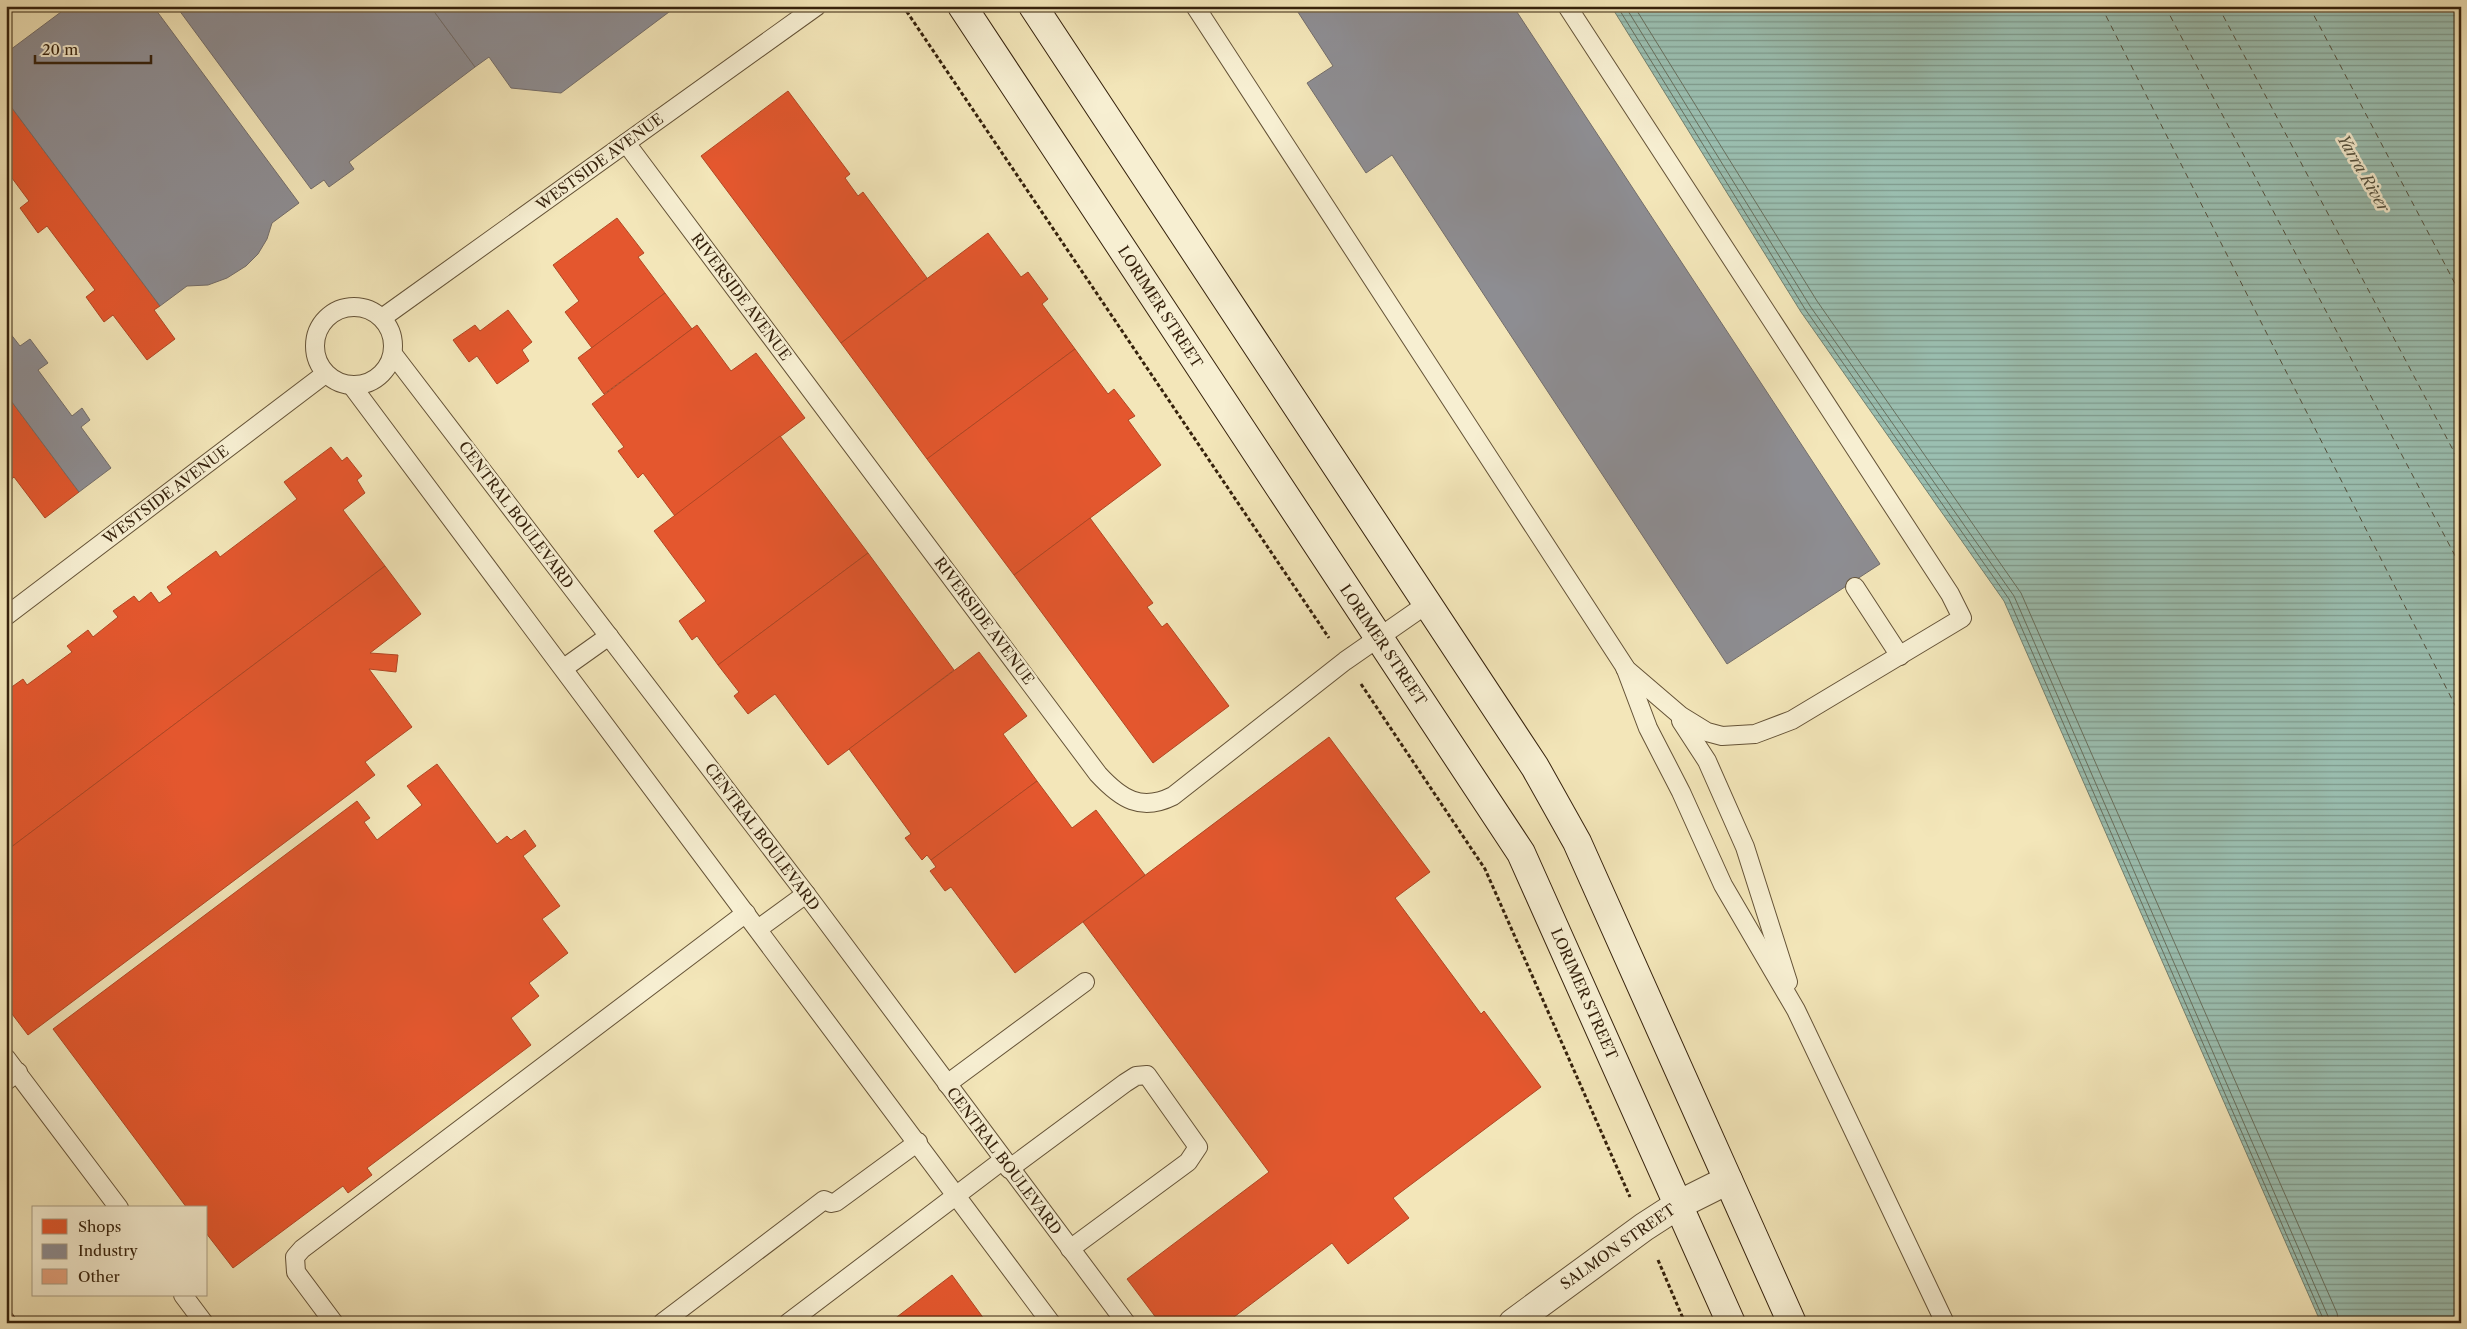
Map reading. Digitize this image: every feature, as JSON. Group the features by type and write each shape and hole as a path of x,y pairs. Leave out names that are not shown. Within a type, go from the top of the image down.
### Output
{"main road":[{"name":"LORIMER STREET","path":"962,6 1521,853 1731,1323"},
{"path":"1033,6 1535,767 1572,830 1792,1323"},
{"name":"SALMON STREET","path":"1513,1323 1627,1238 1678,1205 1728,1180"}],"lane":[{"name":"WESTSIDE AVENUE","path":"382,318 816,6"},
{"path":"1195,6 1625,667 1648,728 1681,792 1723,885 1796,1010 1944,1323"},
{"path":"1567,6 1950,594 1962,618 1792,720 1756,734 1722,736 1707,732 1681,716 1625,667"},
{"name":"RIVERSIDE AVENUE","path":"626,143 1092,766 1111,788 1133,802 1146,804 1160,802 1174,796 1378,638 1427,604"},
{"path":"358,307 371,310 382,318 390,329 394,341 393,354 383,374 374,381 352,386 342,384 326,374 318,362 315,349 316,335 322,323 332,314 344,308 358,307"},
{"name":"CENTRAL BOULEVARD","path":"393,354 806,894 1126,1323"},
{"name":"WESTSIDE AVENUE","path":"6,616 326,374"},
{"path":"352,386 918,1142 955,1195 1051,1323"},
{"path":"1855,588 1900,656"},
{"path":"564,668 609,636"},
{"path":"1659,696 1697,743 1745,847 1796,1010"},
{"path":"758,929 806,894"},
{"path":"334,1323 296,1272 295,1257 302,1249 746,913"},
{"path":"947,1084 1085,982"},
{"path":"6,1058 12,1076 117,1206"},
{"path":"788,1323 955,1195 1006,1164 1136,1076 1147,1075 1198,1147 1195,1154 1188,1162 1070,1249"},
{"path":"662,1323 824,1200 831,1203 836,1202 918,1142"},
{"path":"185,1296 204,1323"}],"water":[{"name":"Yarra River","path":"1611,6 2461,6 2461,1323 2321,1323 2004,601 1801,312"}],"building: Shops":[{"path":"788,91 850,174 845,178 858,196 863,192 927,278 841,343 701,156"},
{"path":"6,100 160,306 154,310 175,339 147,360 113,315 104,322 86,297 95,290 47,226 38,233 20,208 29,201 6,170"},
{"path":"617,218 644,253 638,257 665,293 592,348 565,312 579,301 553,265"},
{"path":"988,233 1021,277 1028,272 1048,299 1042,304 1075,349 927,459 841,343"},
{"path":"665,293 692,329 604,394 578,358"},
{"path":"508,310 532,342 522,350 529,361 497,384 477,356 469,362 453,340 475,325 480,331"},
{"path":"697,325 731,371 756,353 805,418 675,516 643,473 638,478 618,451 624,447 592,404"},
{"path":"1075,349 1108,394 1114,389 1135,416 1128,420 1161,465 1014,575 927,459"},
{"path":"6,394 79,492 45,518 14,477 6,484"},
{"path":"780,436 868,553 718,665 697,636 692,640 679,621 706,601 654,531"},
{"path":"331,447 342,461 347,457 362,476 357,480 365,493 343,510 385,566 6,851 6,691 23,679 27,685 72,652 67,646 88,630 93,637 118,617 113,611 134,596 139,602 151,592 159,603 172,594 167,587 216,551 220,557 297,499 284,482"},
{"path":"1090,518 1153,603 1147,607 1162,627 1167,623 1229,706 1153,763 1014,575"},
{"path":"868,553 954,670 828,765 775,694 748,714 734,696 739,692 718,665"},
{"path":"385,566 421,614 370,653 398,655 396,672 369,669 412,727 365,762 375,775 28,1035 6,1006 6,969 12,964 6,957 6,851"},
{"path":"979,652 1027,716 1003,734 1037,781 931,860 927,855 922,860 905,838 911,834 849,749"},
{"path":"1329,737 1430,872 1395,898 1481,1014 1484,1011 1541,1087 1393,1198 1409,1218 1348,1264 1332,1243 1226,1323 1160,1323 1127,1279 1269,1172 1083,922"},
{"path":"437,764 497,844 507,836 511,840 525,830 536,846 523,856 560,906 542,919 568,953 529,983 539,996 511,1018 531,1045 367,1168 372,1175 348,1193 343,1186 233,1268 208,1236 208,1206 186,1206 53,1029 357,801 370,818 364,822 377,840 422,805 407,786"},
{"path":"1037,781 1072,828 1096,810 1145,875 1015,973 951,887 945,891 930,871 936,867 931,860"},
{"path":"952,1275 987,1323 889,1323"}],"building: Industry":[{"path":"69,6 153,6 299,203 272,223 267,239 258,254 246,266 227,278 208,285 187,286 160,306 6,100 6,53"},
{"path":"176,6 430,6 475,67 349,162 354,169 329,187 324,180 311,189"},
{"path":"430,6 677,6 561,93 511,88 489,57 475,67"},
{"path":"1294,6 1513,6 1880,564 1727,664 1392,155 1366,173 1307,83 1333,66"},
{"path":"6,328 20,346 30,339 48,363 38,370 72,416 82,408 90,420 81,427 111,468 79,492 6,394"}],"building: Other":[{"path":"6,1305 19,1323 6,1323"}],"ferry route":[{"path":"2101,6 2461,717"},
{"path":"2165,6 2461,567"},
{"path":"2218,6 2461,465"},
{"path":"2309,6 2461,295"}]}
